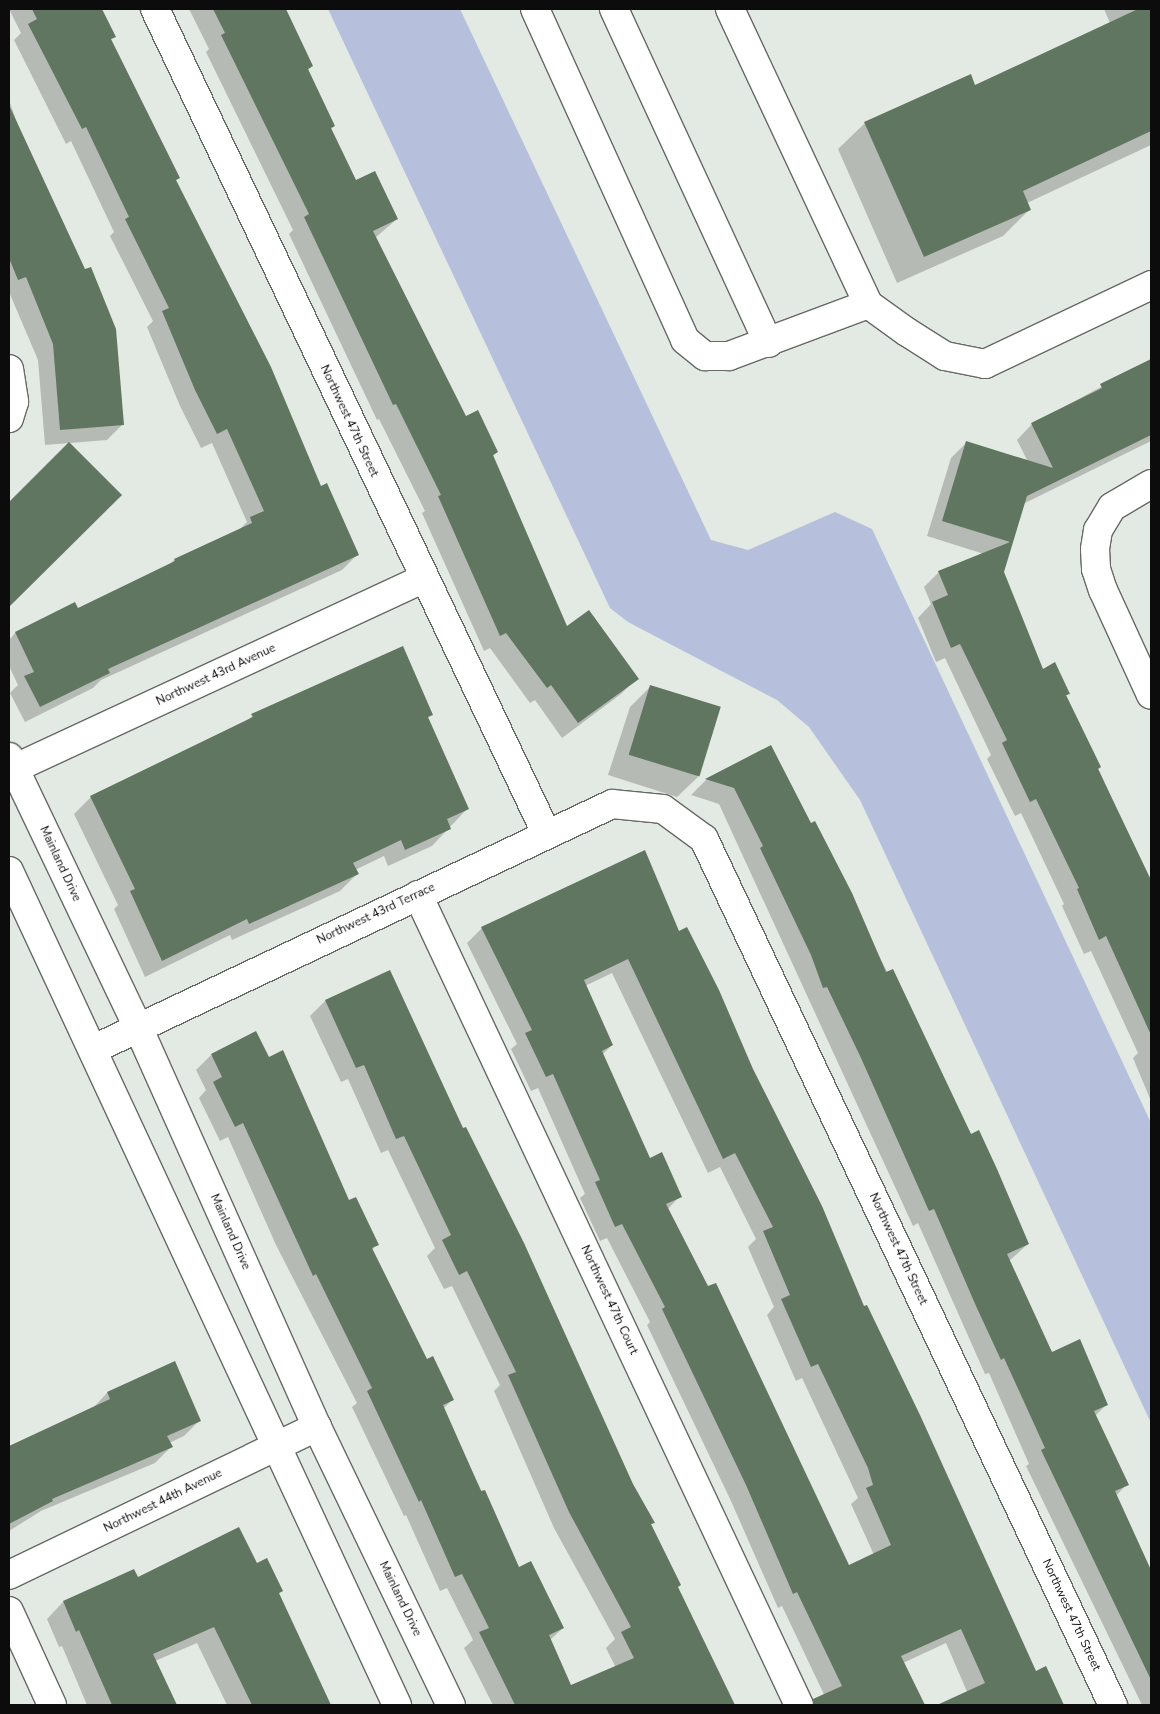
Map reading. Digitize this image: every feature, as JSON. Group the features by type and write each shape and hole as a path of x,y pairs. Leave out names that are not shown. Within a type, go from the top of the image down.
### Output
{"street":[{"name":"Northwest 47th Street","path":"155,9 423,579 546,833"},
{"path":"535,9 685,340 705,356 729,356 768,344 868,304"},
{"path":"614,9 768,344"},
{"path":"730,9 868,304 945,356 984,364 1151,285"},
{"path":"9,369 14,402 9,418"},
{"path":"1151,484 1121,500 1103,517 1096,540 1096,569 1151,696"},
{"name":"Northwest 43rd Avenue","path":"11,766 423,579"},
{"name":"Mainland Drive","path":"11,766 138,1027 317,1427 452,1705"},
{"name":"Northwest 43rd Terrace","path":"94,1049 546,833 612,804 663,809"},
{"name":"Northwest 47th Street","path":"663,809 704,839 1114,1705"},
{"path":"9,871 94,1049 276,1447 397,1705"},
{"name":"Northwest 47th Court","path":"418,895 799,1705"},
{"name":"Northwest 44th Avenue","path":"9,1575 317,1427"},
{"path":"9,1611 52,1705"}],"water":[{"path":"328,9 460,9 711,540 748,550 835,512 872,529 1151,1123 1151,1423 860,800 809,727 777,700 628,622 610,608"}],"building":[{"path":"32,9 102,9 116,37 111,39 180,178 176,180 271,367 321,486 327,483 359,555 108,669 110,673 40,707 24,676 34,672 15,632 75,602 78,608 175,561 174,559 252,523 250,517 264,511 227,429 217,434 195,390 162,311 169,308 125,219 129,217 86,127 82,129 28,24 37,19"},
{"path":"213,9 286,9 313,66 308,69 335,126 331,128 356,180 375,171 398,219 373,231 466,416 478,410 498,452 493,455 567,626 589,610 639,679 578,723 551,685 547,688 506,633 500,636 438,496 441,495 396,404 393,405 304,217 309,214 221,35 225,33"},
{"path":"1138,9 1151,9 1151,131 1023,191 1031,210 924,257 864,122 971,74 975,85"},
{"path":"9,105 85,269 91,267 116,329 124,425 60,430 53,344 26,277 18,280 9,258"},
{"path":"1151,359 1151,435 1027,496 1004,572 1043,669 1055,662 1070,694 1066,695 1101,767 1098,769 1151,880 1151,1035 1106,936 1099,940 1077,889 1079,888 1036,799 1030,802 1002,743 1007,740 960,644 951,648 932,602 948,595 938,571 1010,542 942,521 966,441 1053,468 1031,423 1102,388 1100,384"},
{"path":"69,442 122,495 9,607 9,502"},
{"path":"403,646 433,715 428,717 469,809 447,819 451,829 405,850 401,840 353,863 359,874 249,924 247,919 162,961 130,891 135,889 90,796 253,717 251,714"},
{"path":"650,685 721,707 699,776 629,755"},
{"path":"771,745 811,823 815,821 852,893 886,972 893,969 971,1134 979,1130 1029,1244 1007,1254 1052,1352 1080,1339 1108,1405 1094,1411 1129,1485 1115,1491 1151,1570 1151,1680 1041,1450 1045,1448 1004,1358 1001,1360 934,1209 929,1211 861,1058 827,987 823,988 811,955 760,848 763,846 734,788 705,779"},
{"path":"645,850 679,931 687,927 719,990 753,1069 822,1206 864,1306 867,1305 920,1415 1036,1671 1046,1666 1064,1705 937,1705 985,1683 961,1629 901,1656 925,1705 814,1705 813,1699 842,1686 797,1592 793,1594 746,1485 662,1309 665,1307 622,1224 615,1227 595,1182 600,1180 553,1074 546,1077 525,1033 532,1030 481,927","holes":["628,959 723,1159 735,1153 773,1227 763,1231 790,1295 781,1299 811,1367 818,1364 868,1468 873,1485 866,1488 891,1545 849,1565 716,1283 708,1286 666,1204 682,1197 662,1152 650,1158 602,1051 613,1045 584,980"]},
{"path":"390,970 463,1128 466,1127 524,1243 633,1484 655,1523 651,1524 681,1585 678,1587 735,1705 515,1705 479,1632 489,1628 462,1574 455,1577 421,1500 419,1502 367,1391 372,1388 316,1274 313,1276 243,1123 235,1127 213,1082 222,1077 211,1054 256,1031 269,1057 283,1050 349,1200 356,1197 379,1245 372,1248 427,1359 433,1356 454,1400 443,1405 481,1491 485,1490 519,1567 531,1561 564,1628 549,1635 571,1685 634,1658 621,1632 631,1627 569,1512 508,1375 516,1372 467,1271 459,1275 442,1240 451,1235 404,1136 396,1139 364,1065 356,1068 325,1000"},
{"path":"175,1361 201,1421 167,1436 173,1447 52,1499 53,1501 9,1524 9,1446 110,1399 107,1392"},
{"path":"239,1527 257,1563 267,1558 283,1591 279,1593 331,1705 252,1705 214,1627 153,1654 177,1705 112,1705 79,1630 76,1632 63,1601 134,1569 138,1577"}]}
